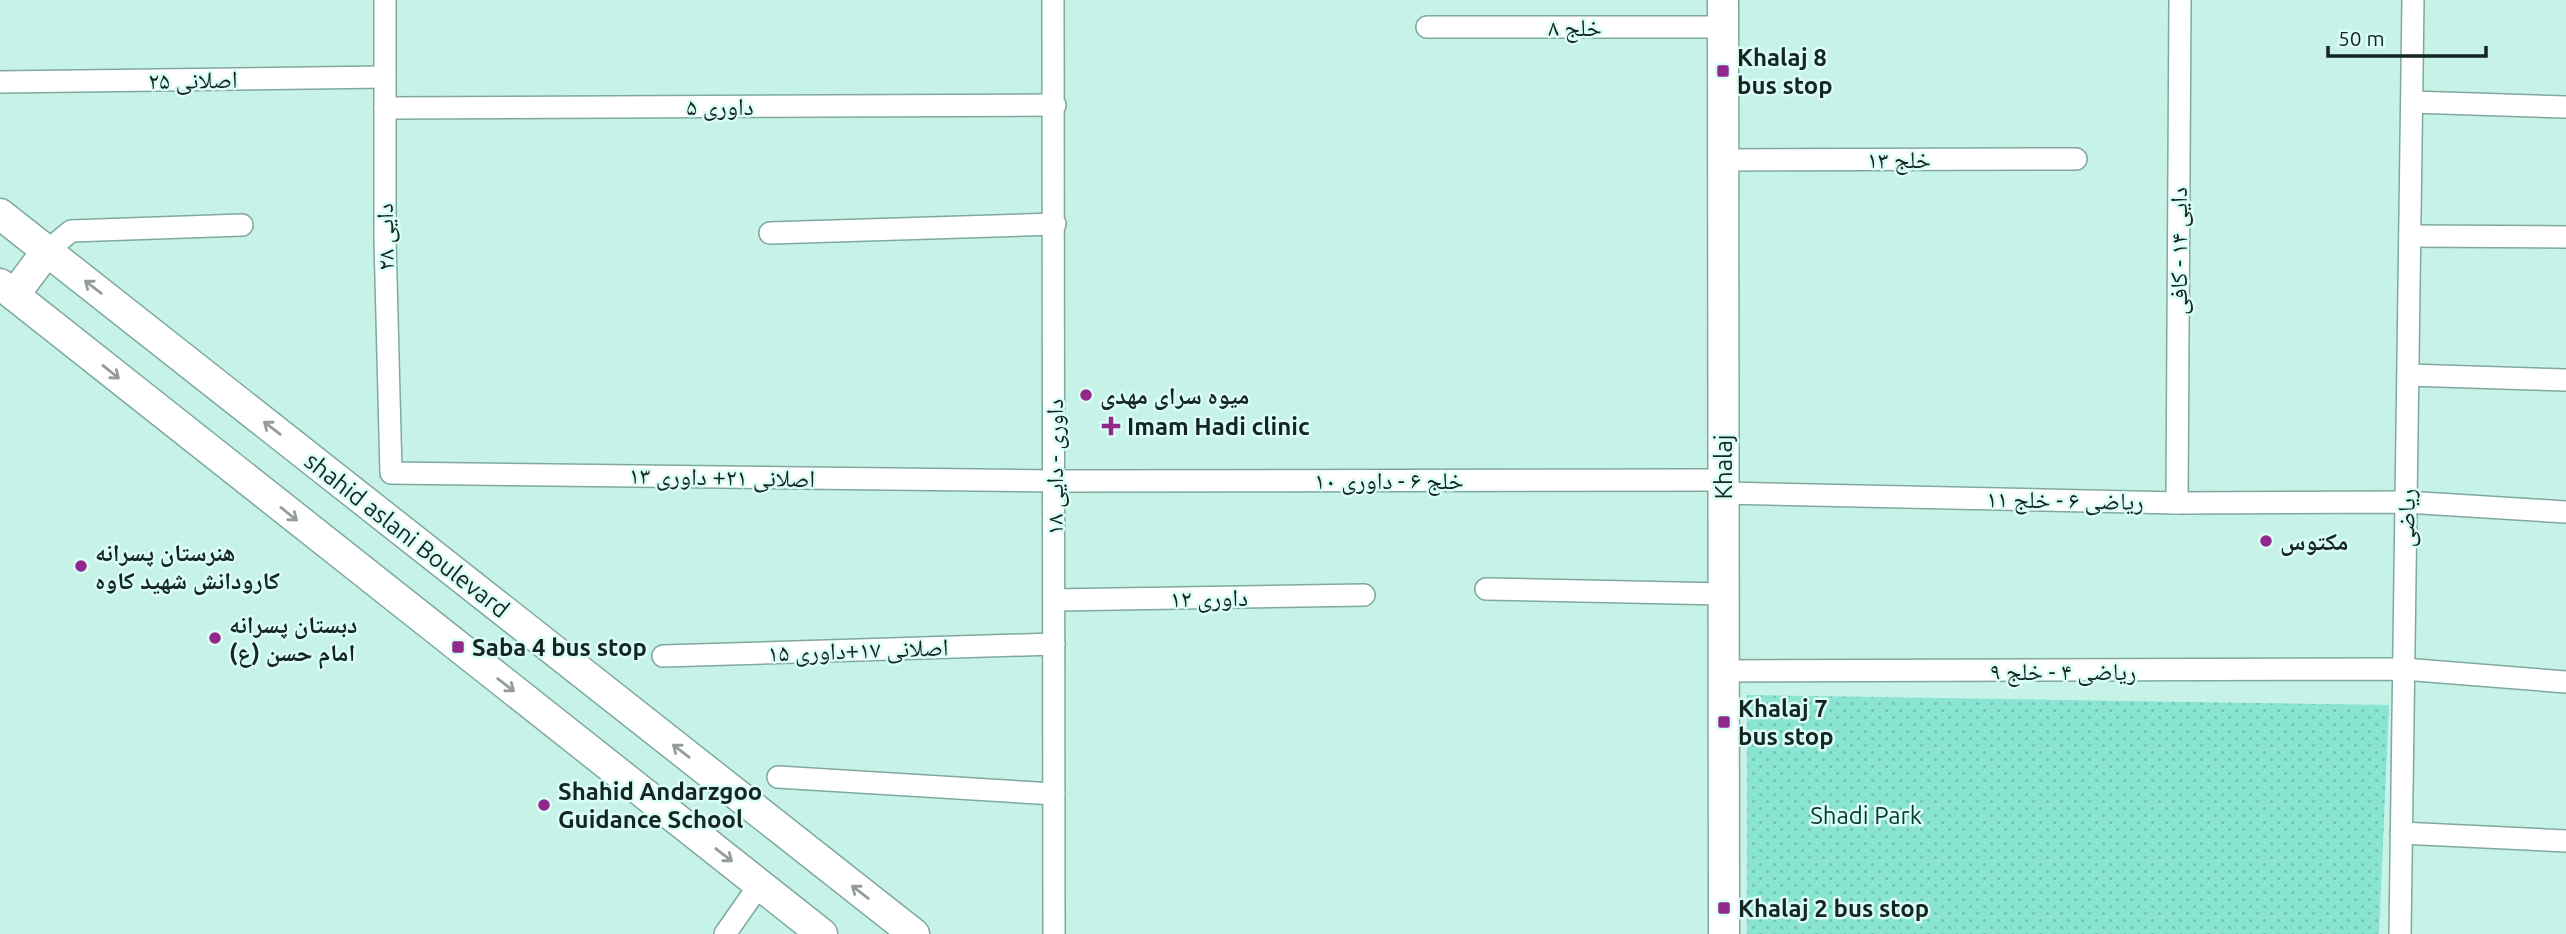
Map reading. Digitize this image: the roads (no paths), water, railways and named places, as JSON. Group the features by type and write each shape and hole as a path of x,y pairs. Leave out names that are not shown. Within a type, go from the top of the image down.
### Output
{"main road":[{"name":"Khalaj","path":"1723,13 1724,934"},
{"name":"shahid aslani Boulevard","path":"0,214 914,934"},
{"path":"47,251 7,289 822,934"}],"street":[{"name":"دایی ۲۸","path":"385,0 391,473"},
{"name":"داوری - دایی ۱۸","path":"1053,0 1054,934"},
{"name":"دایی ۱۴ - کافی","path":"2177,503 2180,0"},
{"name":"ریاضی","path":"2400,934 2413,0"},
{"name":"خلج ۸","path":"1427,27 1723,13"},
{"name":"اصلانی ۲۵","path":"0,82 385,77"},
{"path":"2412,102 2566,107"},
{"name":"داوری ۵","path":"385,108 1055,105"},
{"name":"خلج ۱۳","path":"1723,160 2076,159"},
{"path":"770,233 1055,224"},
{"path":"47,251 71,230 242,225"},
{"path":"2410,236 2566,237"},
{"path":"2408,375 2566,380"},
{"name":"اصلانی ۲۱+ داوری ۱۳","path":"391,473 1054,481"},
{"name":"خلج ۶ - داوری ۱۰","path":"1054,481 1723,486"},
{"name":"ریاضی ۶ - خلج ۱۱","path":"1723,486 2177,503 2406,502 2566,512"},
{"path":"1486,589 1723,594"},
{"name":"داوری ۱۲","path":"1054,600 1364,595"},
{"name":"اصلانی ۱۷+داوری ۱۵","path":"663,656 1054,644"},
{"name":"ریاضی ۴ - خلج ۹","path":"1724,671 2403,669 2566,682"},
{"path":"778,777 1054,794"},
{"path":"2401,833 2566,841"},
{"path":"725,934 760,884"}],"place":[{"name":"Khalaj 8 bus stop","path":"1723,71"},
{"name":"میوه سرای مهدی","path":"1086,395"},
{"name":"Imam Hadi clinic","path":"1111,426"},
{"name":"مکتوس","path":"2266,541"},
{"name":"هنرستان پسرانه کارودانش شهید کاوه","path":"81,566"},
{"name":"دبستان پسرانه امام حسن (ع)","path":"215,638"},
{"name":"Saba 4 bus stop","path":"458,647"},
{"name":"Khalaj 7 bus stop","path":"1724,722"},
{"name":"Shahid Andarzgoo Guidance School","path":"544,805"},
{"name":"Khalaj 2 bus stop","path":"1724,908"}],"park label":[{"name":"Shadi Park","path":"1866,815"}]}
